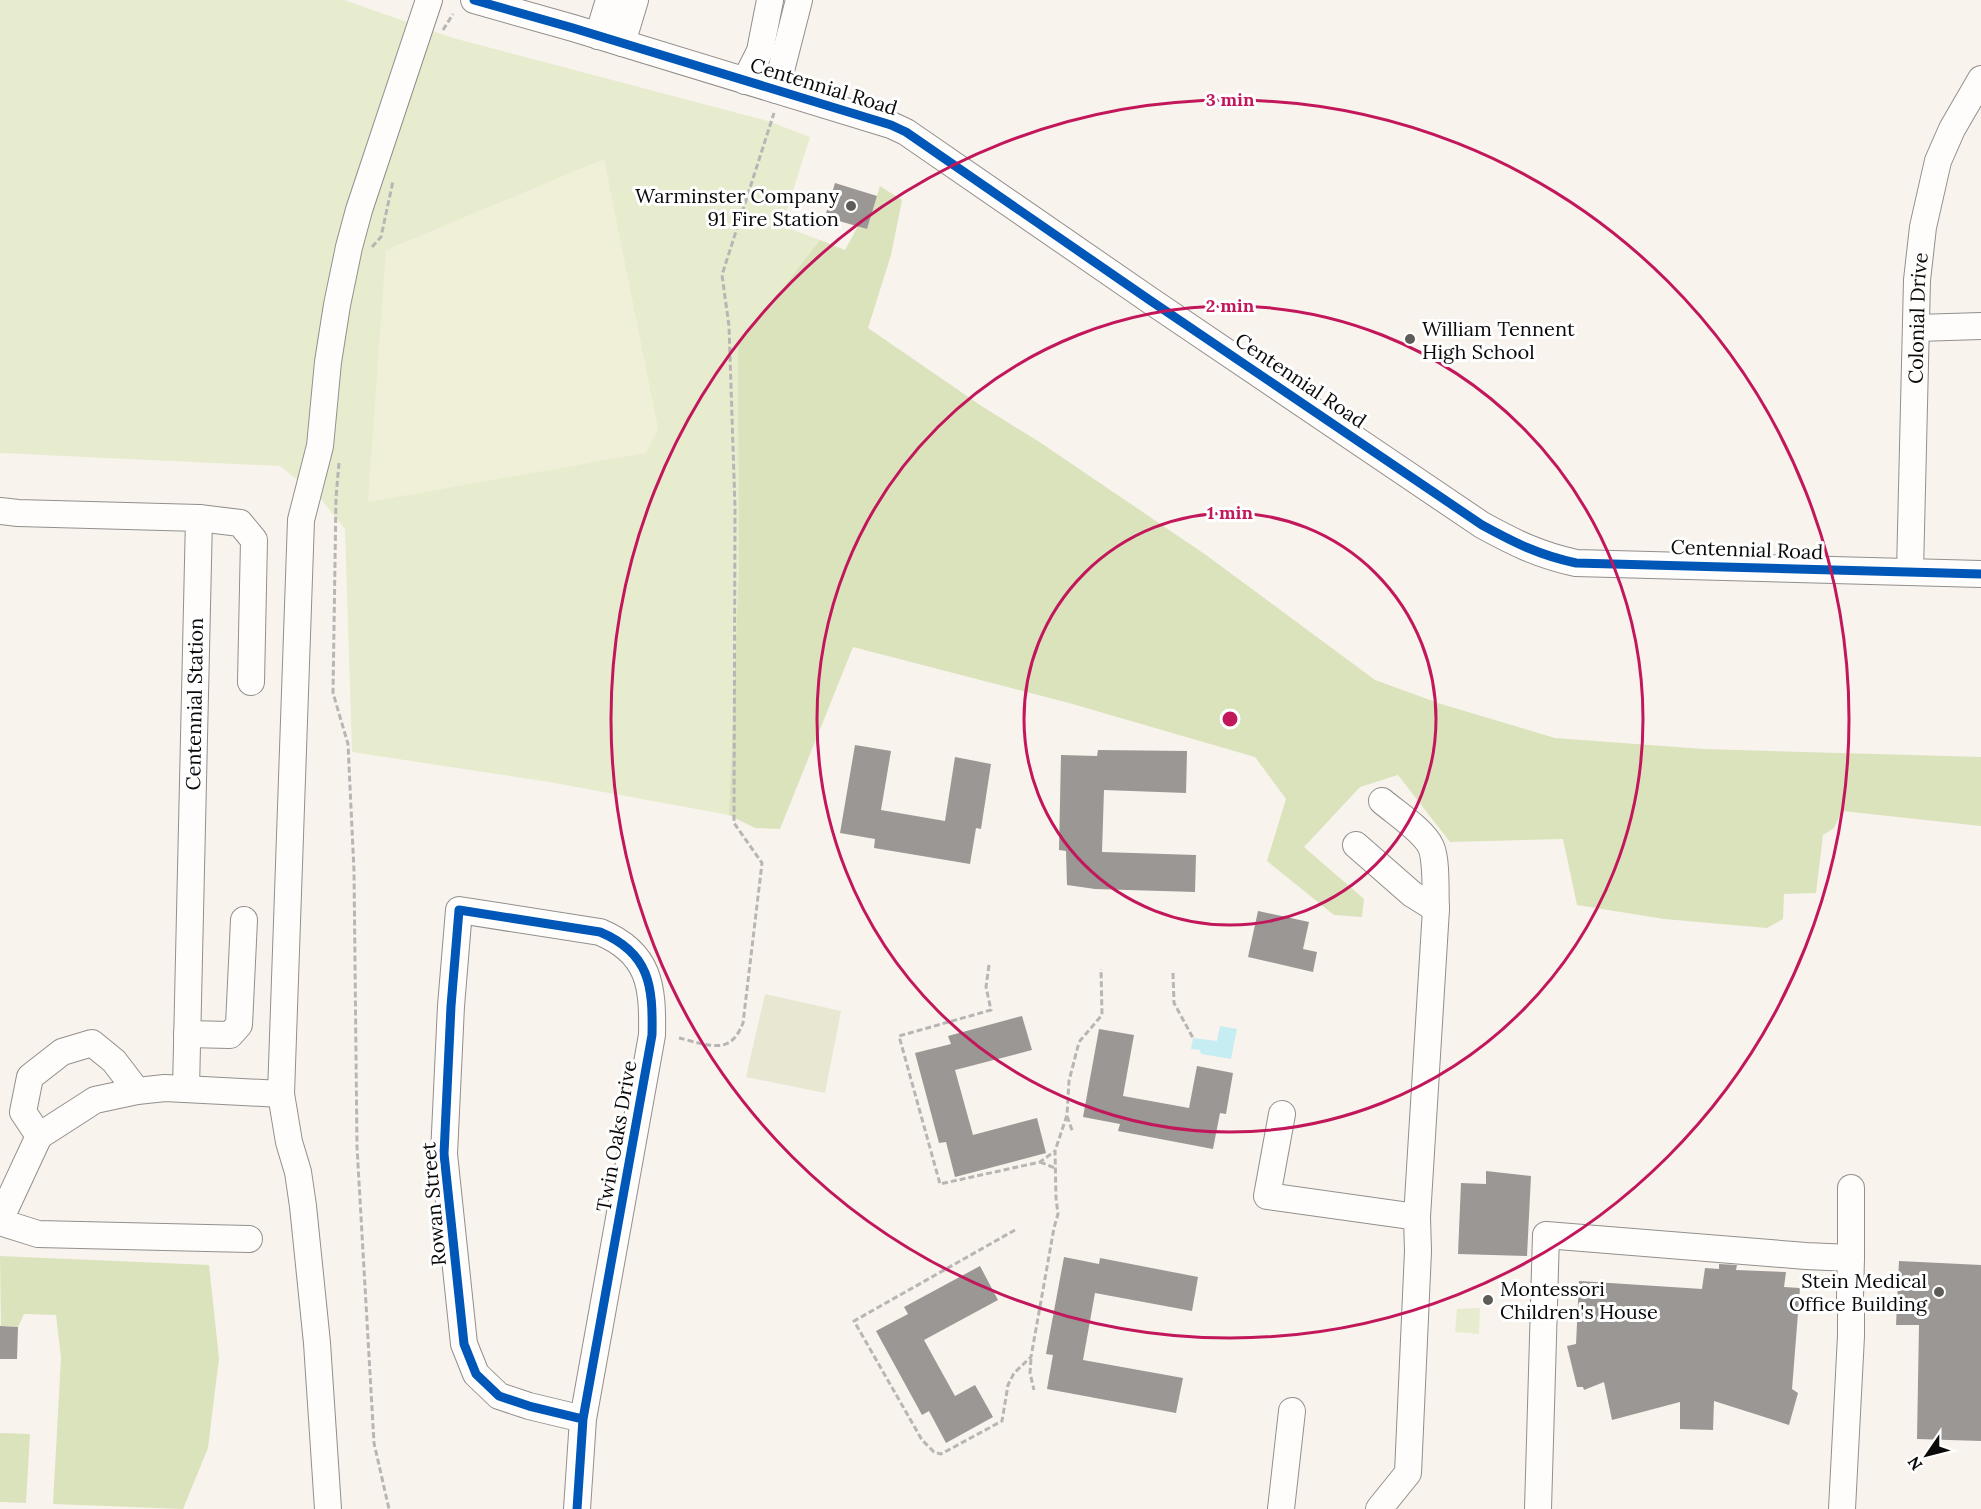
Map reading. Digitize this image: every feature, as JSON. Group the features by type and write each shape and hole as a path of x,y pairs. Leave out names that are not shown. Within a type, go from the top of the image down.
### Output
{"street":[{"path":"328,1509 317,1343 303,1206 281,1094 301,520 320,446 328,362 349,247 359,210 429,0"},
{"path":"609,0 610,39"},
{"path":"610,39 635,0"},
{"path":"745,81 760,51 770,0"},
{"path":"775,101 799,0"},
{"name":"Centennial Road","path":"464,7 610,39 745,81 775,101 891,125 906,132 1482,525 1527,549 1555,559 1576,563 1981,574"},
{"name":"Colonial Drive","path":"1910,572 1917,280 1921,243 1934,177 1952,129 1981,79"},
{"path":"1917,328 1981,326"},
{"path":"0,511 199,518 240,523 254,540 251,682"},
{"name":"Centennial Station","path":"186,1089 199,518"},
{"path":"1379,1509 1408,1473 1418,1251 1417,1217 1436,909 1433,854 1430,845 1421,834 1382,801"},
{"path":"1356,845 1412,894 1436,909"},
{"name":"Twin Oaks Drive","path":"459,910 600,932 618,940 637,958 648,978 653,1002 652,1035 583,1419 578,1509"},
{"name":"Rowan Street","path":"459,910 451,1006 444,1154 464,1344 476,1374 500,1396 583,1419"},
{"path":"188,1034 230,1035 239,1025 244,920"},
{"path":"39,1136 23,1112 30,1077 62,1052 92,1042 114,1061 137,1091"},
{"path":"0,1211 6,1207 39,1136 95,1100 165,1088 281,1094"},
{"path":"1282,1114 1267,1196 1417,1217"},
{"path":"1842,1509 1851,1336 1851,1188"},
{"path":"0,1222 38,1234 249,1239"},
{"path":"1538,1509 1546,1235 1851,1258"},
{"path":"1281,1509 1292,1411"}],"path":[{"path":"440,34 464,7"},
{"path":"679,1038 714,1045 728,1043 738,1034 743,1023 762,863 734,823 735,507 729,326 722,275 775,101"},
{"path":"366,254 381,237 394,172"},
{"path":"339,458 336,497 333,693 348,744 354,871 359,1171 374,1443 389,1509"},
{"path":"989,966 986,987 991,1010 899,1036 940,1184 1040,1162 1055,1151"},
{"path":"1034,1390 1030,1373 1031,1357 1058,1214 1055,1151 1067,1115 1069,1081 1078,1042 1102,1015 1101,969"},
{"path":"1173,973 1174,1003 1193,1038"},
{"path":"1067,1115 1073,1133"},
{"path":"1040,1162 1055,1168"},
{"path":"1016,1230 854,1321 922,1440 934,1452 941,1454 1002,1421 1008,1385 1014,1373 1031,1357"}],"green space":[{"path":"0,0 344,0 453,38 768,121 810,137 782,226 820,240 739,346 739,564 729,815 549,782 352,752 345,529 321,499 280,466 0,453"},
{"path":"604,159 658,428 646,453 368,502 386,250"},
{"path":"880,186 902,200 891,255 868,328 1206,555 1375,680 1441,704 1555,738 1704,749 1981,757 1981,826 1842,811 1834,828 1823,835 1816,893 1784,894 1783,919 1767,928 1664,919 1577,905 1563,839 1450,842 1398,775 1360,787 1304,847 1364,899 1362,917 1334,915 1267,861 1286,799 1255,757 1069,703 853,647 780,829 755,828 729,815 739,564 738,346 820,240 845,250 858,226 867,229"},
{"path":"765,994 841,1011 825,1093 746,1077"},
{"path":"0,1256 209,1265 219,1358 208,1448 183,1509 53,1504 61,1358 56,1315 24,1314 18,1327 1,1326"},
{"path":"1480,1308 1479,1334 1455,1332 1457,1309"},
{"path":"0,1433 30,1434 26,1503 0,1502"}],"water":[{"path":"1220,1026 1237,1029 1231,1059 1201,1054 1200,1050 1191,1049 1193,1038 1217,1041"}],"building":[{"name":"Warminster Company 91 Fire Station","path":"835,183 877,196 867,229 825,217"},
{"path":"855,745 891,751 881,810 945,821 955,757 991,764 981,829 976,828 970,864 874,848 875,839 840,833"},
{"path":"1098,750 1187,751 1186,793 1104,790 1102,852 1196,855 1195,892 1095,889 1067,885 1066,851 1059,850 1061,755 1097,756"},
{"path":"1258,911 1309,922 1303,949 1317,952 1313,972 1248,957"},
{"path":"1022,1016 1032,1050 955,1070 973,1135 1037,1118 1046,1153 955,1177 946,1142 939,1143 915,1053 951,1044 948,1036"},
{"path":"1099,1029 1134,1035 1123,1096 1189,1108 1197,1066 1233,1073 1226,1114 1220,1113 1213,1149 1118,1131 1120,1124 1083,1117"},
{"path":"1486,1171 1531,1176 1527,1256 1458,1254 1461,1183 1486,1184"},
{"path":"1064,1257 1099,1264 1100,1258 1198,1277 1192,1311 1095,1293 1083,1360 1183,1378 1176,1413 1047,1389 1053,1355 1046,1354"},
{"path":"1899,1261 1981,1265 1981,1441 1917,1439 1919,1325 1896,1325"},
{"path":"1719,1264 1737,1265 1736,1270 1786,1272 1784,1287 1800,1288 1792,1389 1798,1393 1789,1425 1714,1401 1713,1430 1680,1429 1680,1402 1612,1420 1604,1382 1584,1390 1583,1387 1577,1387 1567,1346 1576,1344 1579,1281 1702,1289 1705,1268 1719,1269"},
{"path":"980,1266 998,1300 924,1340 955,1396 975,1385 993,1417 946,1443 929,1411 922,1415 876,1331 908,1314 904,1307"},
{"path":"0,1326 18,1327 17,1359 0,1359"}],"cycle path":[{"path":"474,0 891,125 906,132 1482,525 1539,552 1576,563 1981,574"},
{"path":"577,1509 583,1419 652,1035 649,986 639,961 617,940 600,932 459,910 451,1006 444,1154 464,1344 476,1374 499,1396 583,1419"}],"place":[{"name":"Warminster Company 91 Fire Station","path":"851,206"},
{"name":"William Tennent High School","path":"1410,339"},
{"name":"Stein Medical Office Building","path":"1939,1292"},
{"name":"Montessori Children's House","path":"1488,1300"}]}
